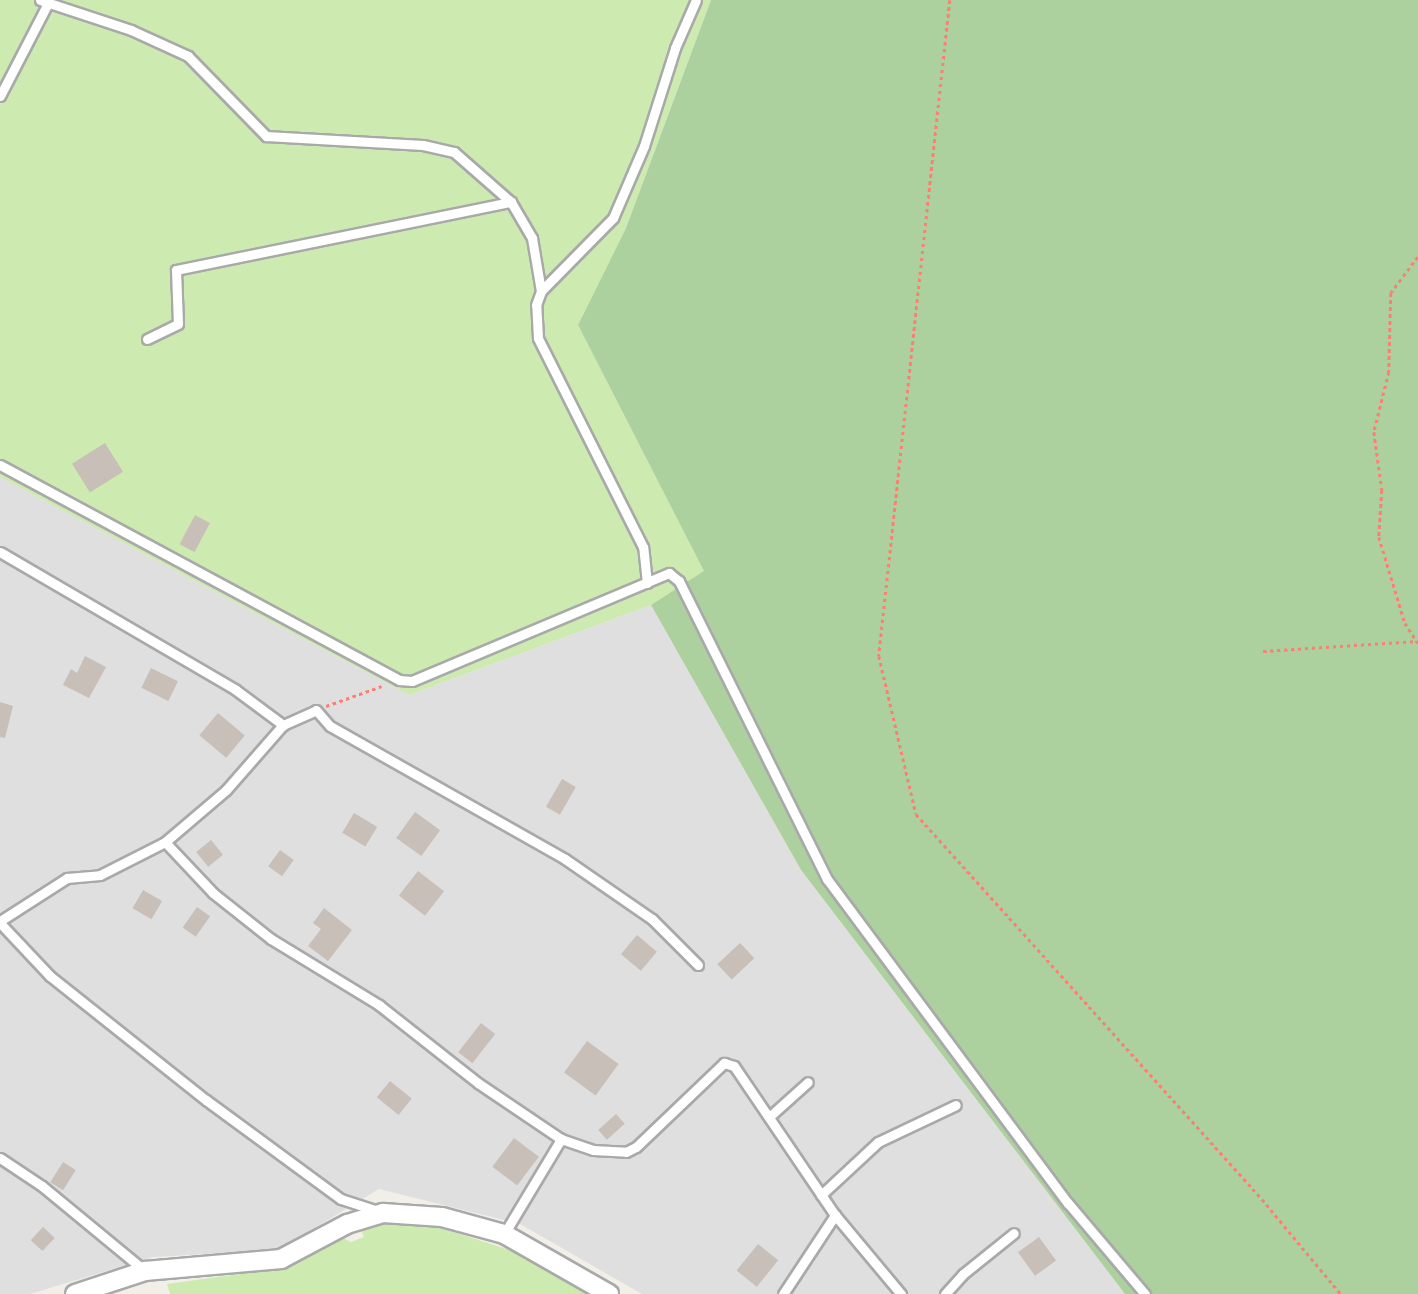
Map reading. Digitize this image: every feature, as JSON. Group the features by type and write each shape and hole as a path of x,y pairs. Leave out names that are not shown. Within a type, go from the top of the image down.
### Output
{"street":[{"path":"75,1294 145,1271 281,1259 347,1224 383,1213 442,1217 504,1234 610,1294"}],"lane":[{"path":"647,583 643,547 538,338 536,305 541,292 613,218 644,146 675,48 696,0"},
{"path":"0,96 44,1 131,30 188,56 266,135 423,145 454,152 512,202 532,237 541,292"},
{"path":"147,339 178,324 176,270 512,202"},
{"path":"0,465 399,680 412,681 669,573 679,581 827,879 1068,1203 1145,1294"},
{"path":"0,552 236,690 283,725"},
{"path":"383,1213 341,1199 206,1100 50,976 0,922 67,878 100,875 165,842 226,790 283,725 316,709 330,726 565,859 652,919 698,965"},
{"path":"165,842 213,893 271,939 379,1005 478,1083 561,1139 609,1153 626,1152 636,1147 724,1063 734,1066 835,1215 901,1294"},
{"path":"769,1117 808,1082"},
{"path":"821,1195 878,1142 956,1105"},
{"path":"504,1234 561,1139"},
{"path":"0,1157 42,1186 145,1271"},
{"path":"783,1294 835,1215"},
{"path":"945,1294 963,1274 1014,1233"}],"path":[{"path":"950,0 878,656 916,814 1262,1199 1340,1294"},
{"path":"1418,257 1391,293 1390,372 1374,432 1382,490 1379,537 1405,623 1418,642"},
{"path":"1263,652 1418,642"},
{"path":"316,709 399,680"}],"shaded area":[{"path":"0,477 409,695 651,605 801,870 1125,1294 642,1294 520,1224 379,1189 278,1250 153,1257 30,1294 0,1294"}],"green space":[{"path":"0,0 711,0 626,228 578,325 705,572 651,605 409,695 0,477"},
{"path":"711,0 1418,0 1418,1294 1125,1294 801,870 651,605 704,571 578,325 626,228"},
{"path":"384,1219 428,1224 516,1252 591,1294 170,1294 167,1284 290,1267 343,1238 351,1242 364,1237 361,1230"}],"building":[{"path":"105,443 123,472 90,493 72,464"},
{"path":"195,515 210,523 195,552 180,544"},
{"path":"85,656 106,667 89,698 63,685 71,669 77,673"},
{"path":"151,668 178,681 168,701 141,688"},
{"path":"0,702 13,706 5,738 0,737"},
{"path":"218,713 245,735 226,758 199,735"},
{"path":"562,779 576,787 560,815 546,807"},
{"path":"415,812 440,830 421,856 396,838"},
{"path":"354,813 377,827 365,847 342,833"},
{"path":"211,840 223,855 208,867 196,852"},
{"path":"280,850 294,860 282,876 268,866"},
{"path":"418,871 444,891 425,916 399,895"},
{"path":"143,890 162,901 152,919 132,908"},
{"path":"197,907 210,916 196,937 183,927"},
{"path":"324,908 352,930 328,961 308,946 321,929 313,923"},
{"path":"637,935 657,952 641,971 621,954"},
{"path":"740,943 754,958 732,980 717,964"},
{"path":"481,1023 495,1034 472,1063 458,1052"},
{"path":"587,1041 619,1064 596,1095 564,1073"},
{"path":"390,1081 412,1099 399,1115 377,1097"},
{"path":"616,1114 625,1124 607,1140 598,1130"},
{"path":"514,1138 539,1157 517,1185 492,1167"},
{"path":"63,1162 76,1170 63,1190 50,1182"},
{"path":"43,1227 55,1238 42,1251 31,1240"},
{"path":"1039,1237 1056,1260 1035,1276 1018,1252"},
{"path":"758,1244 778,1260 757,1287 737,1270"}]}
